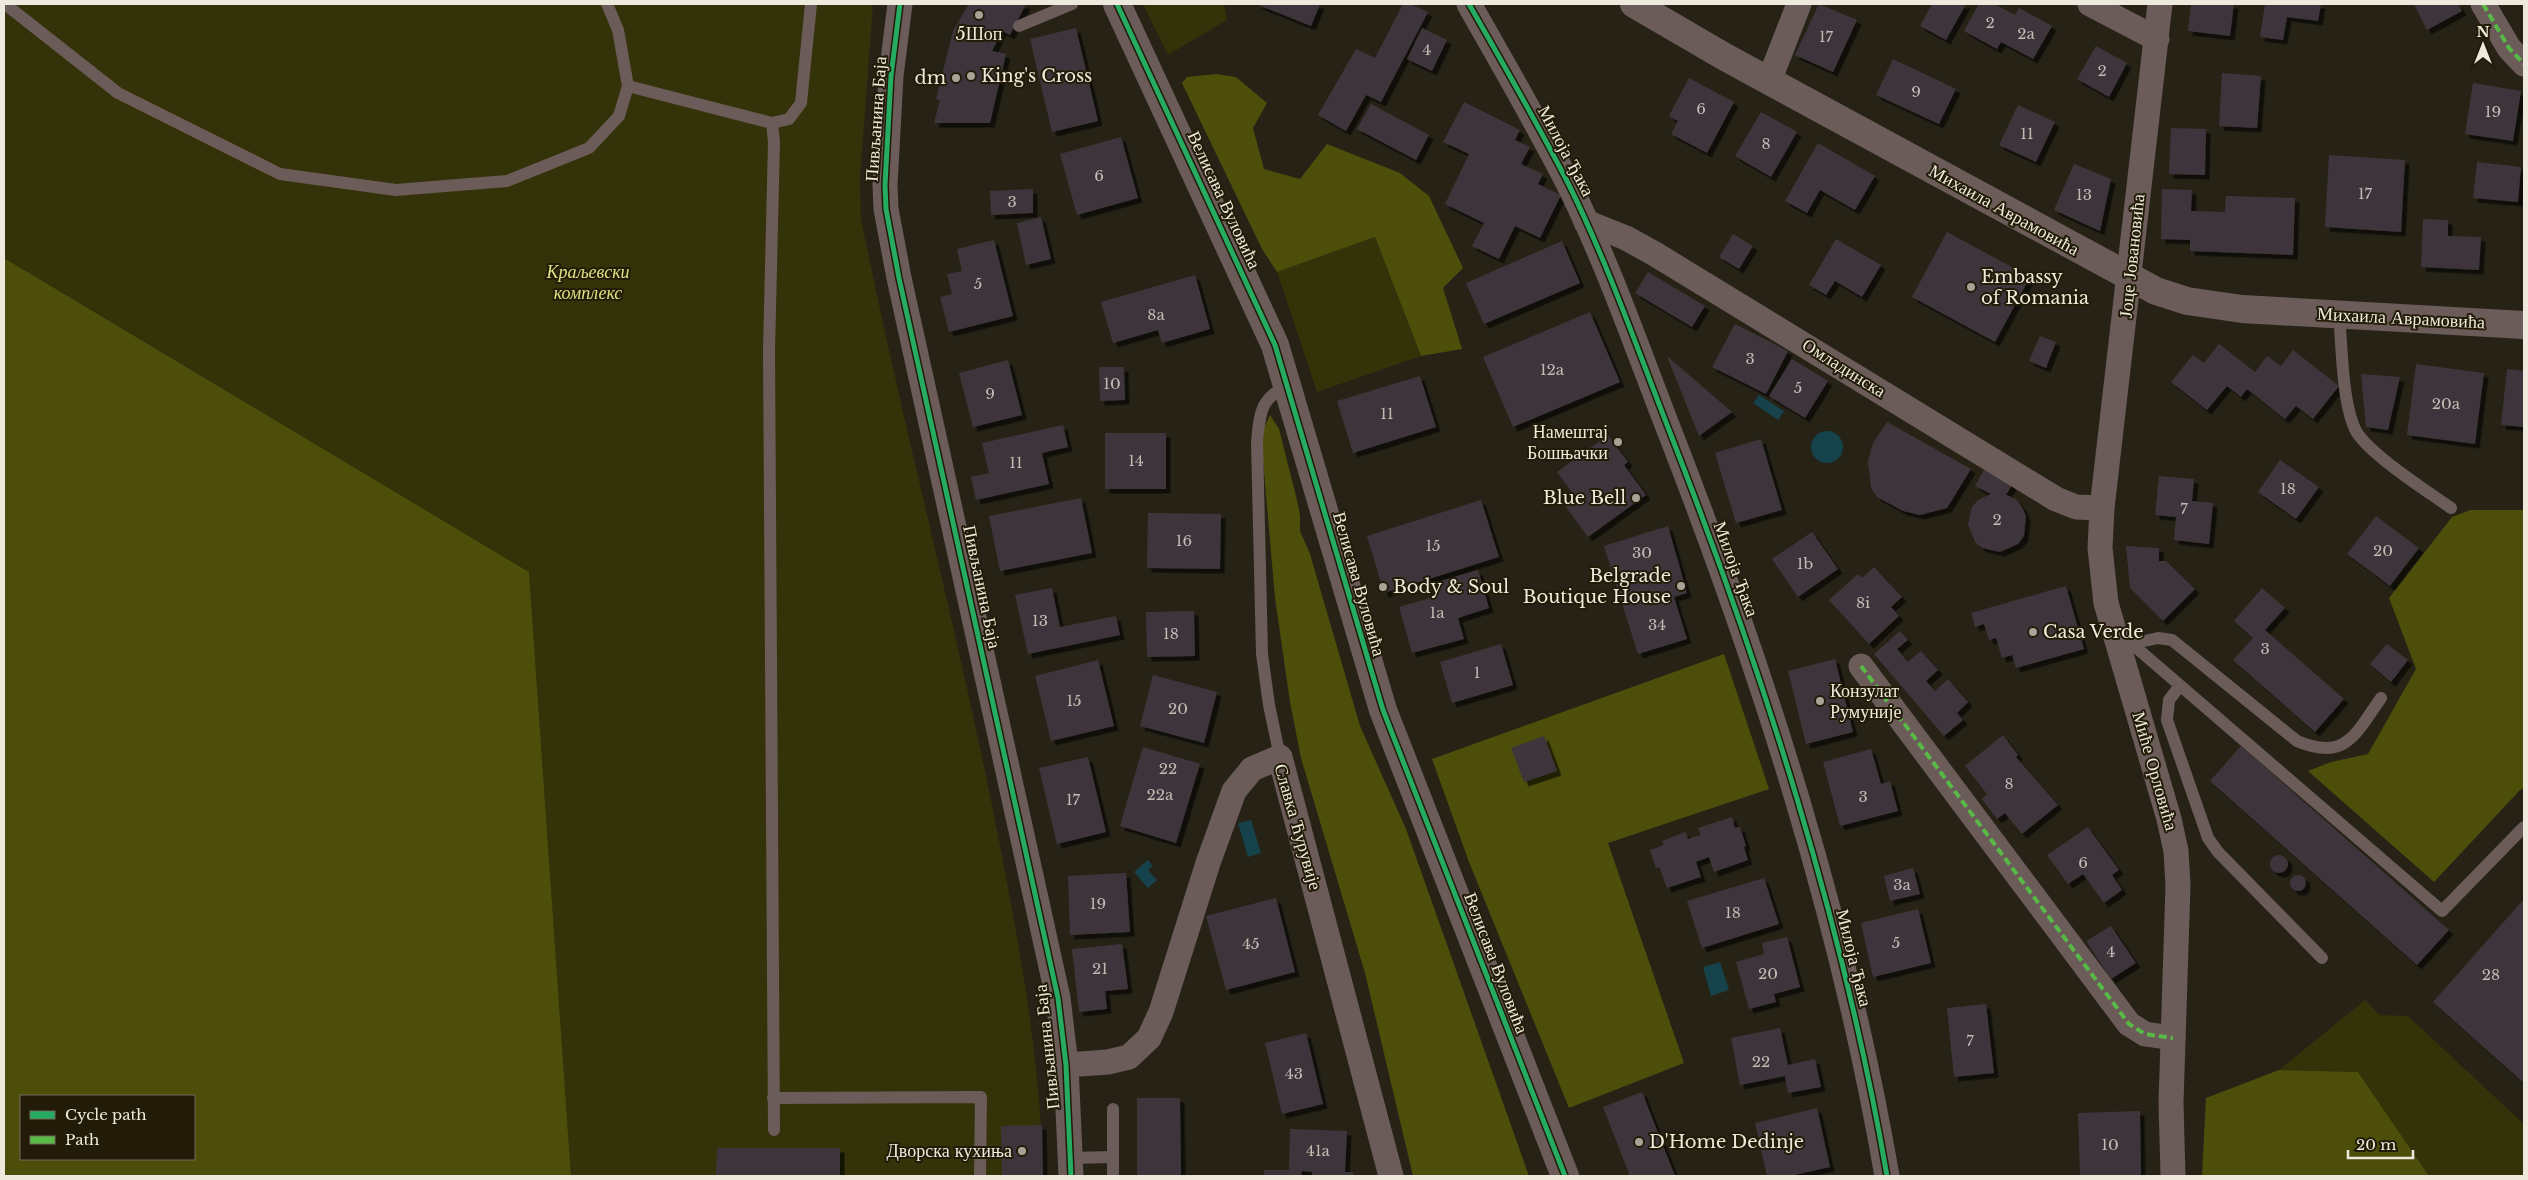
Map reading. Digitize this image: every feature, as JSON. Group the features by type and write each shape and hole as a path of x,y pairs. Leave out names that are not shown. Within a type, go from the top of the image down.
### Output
{"street":[{"name":"Пивљанина Баја","path":"900,4 887,123 886,209 901,287 1061,1013 1066,1065 1071,1167"},
{"name":"Велисава Вуловића","path":"1117,4 1259,306 1288,385 1383,710 1565,1176"},
{"name":"Милоја Ђака","path":"1469,4 1543,135 1586,222 1725,576 1818,873 1865,1056 1886,1176"},
{"name":"Михаила Аврамовића","path":"1634,4 1769,81 2156,291 2210,305 2524,325"},
{"path":"1769,81 1799,4"},
{"path":"2090,4 2156,39"},
{"name":"Јоце Јовановића","path":"2102,508 2130,278 2160,4"},
{"path":"2483,4 2509,48 2524,64"},
{"name":"Омладинска","path":"1586,222 1626,238 1655,254 2056,499 2076,507 2102,508"},
{"name":"Миће Орловића","path":"2102,508 2101,572 2106,603 2125,645 2172,828 2176,852 2178,885 2173,1038 2173,1176"},
{"path":"1861,666 2129,1024 2145,1034 2173,1038"},
{"name":"Славка Ћурувије","path":"1066,1065 1108,1062 1129,1057 1149,1038 1161,1012 1208,863 1234,791 1252,769 1280,757 1391,1176"}],"lane":[{"path":"6,4 118,93 280,174 396,190 507,180 589,148 619,116 628,86 618,30 606,4"},
{"path":"628,86 772,123 789,119 801,103 810,4"},
{"path":"1019,26 1072,4"},
{"path":"772,123 774,142 768,352 774,1130"},
{"path":"2339,314 2348,407 2357,432 2371,449 2451,508"},
{"path":"1280,757 1267,696 1262,654 1257,442 1260,416 1265,402 1272,393 1288,385"},
{"path":"2125,645 2158,638 2172,640 2297,742 2312,748 2328,749 2343,745 2353,737 2381,698"},
{"path":"2125,645 2265,756 2442,911 2524,827"},
{"path":"2179,687 2168,700 2167,720 2208,838 2218,852 2322,958"},
{"path":"773,1098 981,1097 980,1176"},
{"path":"1113,1109 1113,1176"},
{"path":"1071,1167 1113,1157"}],"green space":[{"name":"Краљевски комплекс","path":"4,4 873,4 860,178 861,218 894,373 965,681 1006,878 1034,1048 1043,1176 571,1176 529,572 4,258"},
{"path":"1143,4 1224,4 1227,20 1168,55"},
{"path":"1375,237 1421,356 1317,392 1277,272"},
{"path":"2365,1000 2380,1015 2408,1016 2524,1124 2524,1176 2429,1176 2358,1072 2279,1070"}],"shaded area":[{"path":"1216,74 1236,77 1267,103 1253,128 1264,169 1300,179 1327,144 1400,173 1429,196 1463,268 1443,288 1462,349 1421,356 1375,237 1277,272 1262,249 1182,83 1187,77"},
{"path":"4,258 529,572 571,1176 4,1176"},
{"path":"1270,415 1279,429 1300,515 1300,531 1310,554 1360,726 1406,829 1529,1176 1413,1176 1365,973 1301,758 1290,702 1275,598 1262,449 1264,428"},
{"path":"2470,510 2524,510 2524,788 2520,790 2434,882 2308,771 2331,762 2368,754 2416,669 2389,598 2452,517"},
{"path":"1724,654 1769,789 1608,843 1684,1063 1569,1108 1469,862 1432,759"},
{"path":"2279,1070 2358,1072 2429,1176 2202,1176 2206,1098"}],"water":[{"path":"1759,395 1784,411 1778,420 1753,403"},
{"path":"1827,431 1833,432 1838,436 1842,441 1842,453 1838,458 1833,462 1827,463 1821,462 1816,458 1812,453 1811,447 1812,441 1816,436 1821,432"},
{"path":"1251,820 1261,853 1248,857 1238,823"},
{"path":"1148,860 1153,866 1148,870 1157,880 1148,888 1134,872"},
{"path":"1720,962 1729,990 1711,996 1703,967"}],"building":[{"name":"King's Cross","path":"969,4 1026,4 1010,35 1002,31 992,51 1006,54 990,123 934,123 940,100 936,99 953,31"},
{"path":"1256,4 1320,4 1311,26"},
{"path":"1403,4 1410,4 1428,12 1381,102 1366,95 1346,131 1318,115 1356,49 1375,58"},
{"path":"1819,4 1857,20 1833,72 1795,55"},
{"path":"1932,4 1966,4 1946,40 1920,26"},
{"path":"1979,4 1994,4 2015,15 2019,8 2052,26 2033,59 2001,42 1997,49 1964,31"},
{"path":"2191,4 2234,4 2230,36 2188,31"},
{"path":"2265,4 2321,4 2318,21 2287,17 2283,40 2260,37"},
{"path":"2414,4 2458,4 2462,11 2427,30"},
{"path":"1076,28 1098,121 1052,132 1030,39"},
{"path":"1422,28 1447,40 1432,71 1407,59"},
{"path":"2096,46 2127,63 2109,97 2077,79"},
{"path":"1893,59 1956,89 1939,124 1876,95"},
{"path":"2222,73 2261,76 2257,128 2219,126"},
{"path":"1689,78 1734,102 1707,153 1671,134 1678,121 1669,116"},
{"path":"2473,83 2521,91 2513,141 2465,134"},
{"path":"1464,102 1520,130 1515,140 1530,147 1521,164 1543,174 1538,184 1561,195 1540,238 1515,226 1499,259 1472,246 1484,223 1445,204 1469,154 1443,142"},
{"path":"1371,104 1429,135 1416,160 1357,129"},
{"path":"2018,105 2055,122 2036,162 1999,145"},
{"path":"1761,112 1797,132 1771,177 1735,156"},
{"path":"2171,128 2206,129 2205,175 2169,174"},
{"path":"1121,137 1138,198 1077,215 1060,154"},
{"path":"1818,143 1875,176 1855,210 1820,190 1807,213 1785,201"},
{"path":"2329,155 2405,160 2401,232 2325,227"},
{"path":"2477,162 2521,167 2518,202 2473,198"},
{"path":"2074,164 2111,179 2100,231 2054,210"},
{"path":"1033,189 1033,213 991,215 990,191"},
{"path":"2162,189 2192,190 2191,211 2225,212 2226,196 2295,198 2293,255 2190,251 2190,240 2161,239"},
{"path":"1041,217 1051,259 1026,265 1017,223"},
{"path":"2423,219 2448,220 2448,236 2481,237 2479,270 2421,267"},
{"name":"Embassy of Romania","path":"1947,232 2030,277 1995,342 1912,297"},
{"path":"1733,234 1753,246 1739,269 1719,257"},
{"path":"1836,239 1881,265 1862,297 1835,281 1826,295 1809,285"},
{"path":"994,240 1013,316 949,332 940,297 952,294 947,274 962,271 957,249"},
{"path":"1562,241 1580,283 1484,324 1466,283"},
{"path":"1648,272 1705,306 1692,327 1635,293"},
{"path":"1195,275 1210,329 1162,343 1158,330 1113,343 1101,302"},
{"path":"1590,312 1620,382 1513,427 1483,357"},
{"path":"1735,324 1788,351 1766,394 1712,367"},
{"path":"2040,336 2056,342 2046,368 2029,361"},
{"path":"2219,344 2255,372 2267,356 2281,366 2293,350 2339,386 2313,419 2296,406 2285,419 2247,389 2241,397 2227,386 2207,410 2171,382 2193,355 2204,363"},
{"path":"1667,356 1732,412 1699,436"},
{"path":"1792,359 1828,381 1805,418 1769,396"},
{"path":"1008,360 1022,415 973,427 959,373"},
{"path":"2416,364 2484,373 2475,444 2407,435"},
{"path":"1099,367 1124,367 1125,400 1100,401"},
{"path":"2507,369 2524,371 2524,427 2501,425"},
{"path":"2361,374 2400,377 2388,430 2366,427"},
{"path":"1420,376 1436,427 1353,453 1337,401"},
{"path":"1887,422 1971,469 1947,508 1920,515 1903,511 1877,497 1871,488 1868,461 1873,443"},
{"path":"1063,425 1068,447 1042,453 1049,484 976,500 971,477 989,473 982,443"},
{"path":"1105,433 1166,433 1166,489 1105,489"},
{"path":"1608,435 1628,462 1624,465 1646,495 1588,537 1566,507 1577,499 1557,472"},
{"path":"1761,439 1782,510 1736,523 1715,453"},
{"path":"2280,460 2319,487 2296,519 2258,492"},
{"path":"1986,466 2014,482 2006,495 2016,499 2026,516 2024,536 2018,544 2000,552 1982,548 1975,542 1968,525 1972,507 1978,500 1991,494 1975,486"},
{"path":"2159,476 2194,479 2192,501 2213,503 2209,544 2174,540 2176,517 2155,515"},
{"path":"1081,498 1092,553 1000,571 989,516"},
{"path":"1481,500 1499,557 1384,593 1367,536"},
{"path":"1148,513 1221,514 1220,569 1147,568"},
{"path":"2376,516 2419,548 2390,586 2347,554"},
{"path":"1668,526 1687,593 1674,597 1687,639 1638,654 1604,546"},
{"path":"1812,532 1838,569 1798,597 1772,559"},
{"path":"2126,546 2159,548 2159,561 2166,561 2195,589 2163,621 2130,588"},
{"path":"1874,567 1902,597 1891,607 1899,616 1869,644 1829,600 1858,574 1862,578"},
{"path":"1478,570 1489,608 1458,618 1464,639 1412,653 1399,607 1437,596 1434,583"},
{"name":"Casa Verde","path":"2066,586 2084,649 2016,668 2012,655 2002,658 1996,638 1989,640 1984,624 1975,627 1971,613"},
{"path":"1052,588 1060,627 1116,616 1120,635 1028,654 1015,595"},
{"path":"2262,588 2285,608 2265,630 2344,699 2315,732 2233,660 2253,638 2234,621"},
{"path":"1194,611 1195,656 1147,657 1146,612"},
{"path":"1900,631 1908,640 1897,649 1908,662 1921,651 1938,670 1926,681 1935,691 1948,679 1968,702 1957,713 1963,720 1944,736 1874,654"},
{"path":"1501,644 1513,685 1452,703 1440,662"},
{"path":"2387,644 2408,660 2391,682 2370,664"},
{"name":"Конзулат Румуније","path":"1835,659 1853,732 1806,744 1788,671"},
{"path":"1098,660 1114,726 1051,741 1035,676"},
{"path":"1153,675 1217,692 1204,743 1140,726"},
{"path":"2003,735 2018,755 2016,757 2058,805 2022,834 2005,813 1997,819 1982,799 1987,794 1965,766"},
{"path":"1544,736 1557,771 1524,782 1511,748"},
{"path":"2241,746 2449,930 2417,965 2210,781"},
{"path":"1143,747 1200,764 1176,843 1120,826"},
{"path":"1871,749 1881,784 1890,781 1898,811 1840,826 1823,762"},
{"path":"1088,757 1106,832 1057,844 1039,768"},
{"path":"1732,817 1735,828 1740,827 1748,860 1714,872 1709,857 1696,862 1701,877 1667,888 1659,867 1656,868 1650,850 1664,845 1662,841 1685,832 1688,839 1701,835 1698,828"},
{"path":"2088,827 2119,870 2112,875 2122,890 2104,903 2083,874 2068,884 2047,855"},
{"path":"2279,855 2285,858 2288,864 2285,870 2279,873 2273,870 2270,864 2273,858"},
{"path":"1913,868 1920,894 1890,901 1884,876"},
{"path":"1126,873 1130,932 1070,935 1068,876"},
{"path":"2295,875 2301,875 2306,880 2304,889 2295,891 2290,886 2290,880"},
{"path":"1764,878 1779,924 1702,948 1687,901"},
{"path":"1276,898 1295,972 1226,990 1206,916"},
{"path":"2524,899 2524,1083 2433,1002"},
{"path":"1918,909 1931,963 1873,977 1861,923"},
{"path":"2111,926 2136,963 2111,979 2086,941"},
{"path":"1787,937 1800,987 1774,994 1776,1002 1749,1009 1736,962 1764,954 1762,943"},
{"path":"1122,944 1128,989 1105,991 1107,1009 1079,1012 1072,949"},
{"path":"1986,1004 1994,1073 1954,1077 1947,1008"},
{"path":"1780,1028 1788,1065 1815,1059 1821,1087 1788,1093 1785,1076 1740,1085 1731,1038"},
{"path":"1306,1033 1323,1104 1282,1114 1265,1043"},
{"name":"D'Home Dedinje","path":"1642,1092 1675,1176 1630,1176 1603,1107"},
{"path":"1137,1098 1180,1098 1181,1176 1137,1176"},
{"path":"1817,1108 1830,1167 1790,1176 1767,1176 1755,1123"},
{"path":"2140,1111 2141,1176 2080,1176 2078,1113"},
{"name":"Дворска кухиња","path":"1042,1125 1043,1176 1002,1176 1001,1126"},
{"path":"1290,1129 1347,1131 1345,1172 1353,1172 1353,1176 1312,1176 1312,1172 1302,1171 1301,1176 1264,1176 1264,1170 1289,1170"},
{"path":"717,1148 840,1148 840,1176 716,1176"}],"marked path":[{"path":"2483,4 2509,48 2524,64"},
{"path":"1861,666 2129,1024 2145,1034 2173,1038"}],"cycle path":[{"path":"900,4 891,76 885,185 886,209 899,278 1058,998 1066,1065 1071,1176"},
{"path":"1117,4 1275,345 1383,710 1565,1176"},
{"path":"1469,4 1557,162 1597,245 1622,306 1737,612 1797,798 1823,891 1848,986 1887,1176"}],"place":[{"name":"5Шоп","path":"979,15"},
{"name":"King's Cross","path":"971,76"},
{"name":"dm","path":"956,78"},
{"name":"Embassy of Romania","path":"1971,287"},
{"name":"Намештај Бошњачки","path":"1618,442"},
{"name":"Blue Bell","path":"1636,498"},
{"name":"Belgrade Boutique House","path":"1681,586"},
{"name":"Body & Soul","path":"1383,587"},
{"name":"Casa Verde","path":"2033,632"},
{"name":"Конзулат Румуније","path":"1820,701"},
{"name":"D'Home Dedinje","path":"1639,1142"},
{"name":"Дворска кухиња","path":"1022,1151"}]}
